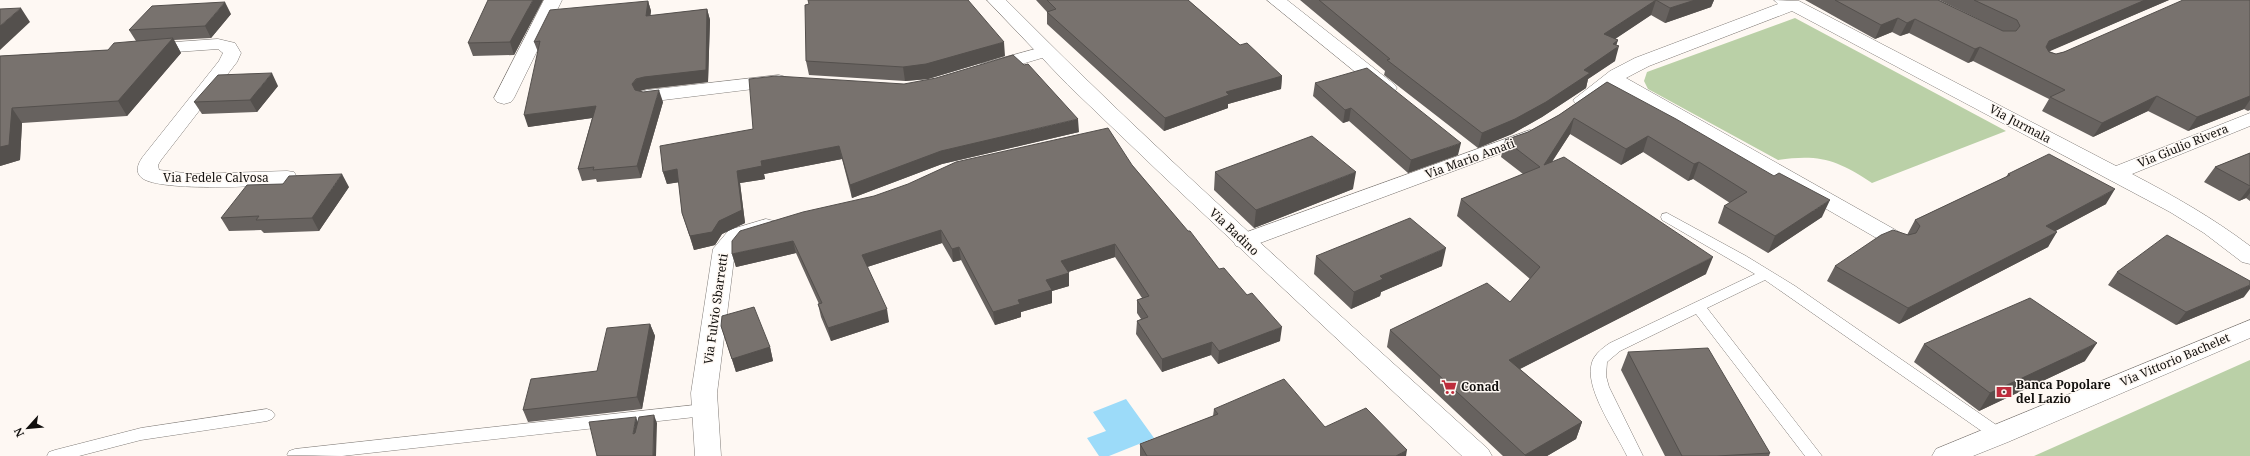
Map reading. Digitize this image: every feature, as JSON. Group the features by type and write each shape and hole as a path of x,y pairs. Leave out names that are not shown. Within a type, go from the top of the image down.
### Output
{"street":[{"path":"504,98 553,0"},
{"name":"Via Badino","path":"996,0 1125,128 1244,240 1480,456"},
{"path":"1276,0 1401,99"},
{"path":"1571,109 1613,78 1642,62 1788,3"},
{"name":"Via Jurmala","path":"1788,3 2197,218 2235,244 2250,257"},
{"name":"Via Fedele Calvosa","path":"127,50 213,44 229,47 232,53 228,62 152,158 147,169 152,176 177,180 287,177"},
{"path":"973,72 1046,51"},
{"path":"1613,78 1900,242"},
{"path":"647,96 757,83 796,82"},
{"name":"Via Giulio Rivera","path":"2115,174 2250,119"},
{"name":"Via Mario Amati","path":"1244,240 1476,158 1530,136 1547,126"},
{"path":"1102,134 1125,128"},
{"path":"1457,143 1476,158"},
{"name":"Via Fulvio Sbarretti","path":"708,456 704,410 706,378 724,249 731,240 744,232 786,222"},
{"name":"Via Vittorio Bachelet","path":"1945,456 2250,328"}],"lane":[{"path":"1666,217 1766,274 1998,435"},
{"path":"1635,456 1600,385 1598,368 1601,359 1615,347 1766,274"},
{"path":"1698,307 1814,456"},
{"path":"295,455 704,410"},
{"path":"55,456 141,434 267,415"}],"green space":[{"path":"1795,18 2006,131 1872,183 1838,164 1828,161 1805,158 1778,160 1648,89 1644,81 1647,72"},
{"path":"2250,360 2250,456 2034,456"}],"water":[{"path":"1126,399 1154,438 1109,456 1099,456 1087,438 1106,431 1093,412"}],"building":[{"path":"488,0 533,0 510,42 468,43"},
{"path":"808,0 968,0 1004,42 926,64 903,67 806,61 805,5 809,4"},
{"path":"1047,0 1188,0 1240,45 1247,43 1282,76 1226,92 1229,95 1165,118 1047,12 1056,9"},
{"path":"1319,0 1656,0 1604,34 1618,40 1613,44 1619,46 1584,70 1590,73 1546,102 1515,119 1482,133 1387,60 1390,59"},
{"path":"1656,0 1695,0 1670,8"},
{"path":"1835,0 1938,0 2003,31 2016,31 2020,26 2017,20 1974,0 2145,0 2049,41 2046,47 2049,52 2056,54 2064,52 2183,0 2250,0 2250,96 2197,117 2157,96 2102,123 2050,97 2065,90 1980,47 1975,49 1915,19 1907,23 1898,18 1881,25"},
{"path":"648,1 646,16 707,9 706,70 636,79 632,84 635,90 643,92 659,90 637,166 593,170 594,167 578,169 596,106 524,115 540,41 534,42 550,10"},
{"path":"225,2 205,26 129,30 152,6"},
{"path":"21,8 0,26 0,9"},
{"path":"173,38 118,101 12,108 9,145 0,147 0,56 108,50 114,43"},
{"path":"1013,55 1024,65 1028,64 1078,119 941,151 850,185 839,146 761,161 762,166 737,171 742,210 719,221 712,232 690,236 682,213 677,169 663,172 660,146 753,129 749,79 776,76 904,84 936,78"},
{"path":"1367,68 1461,143 1411,160 1351,108 1345,110 1315,83"},
{"path":"272,73 250,100 194,102 218,75"},
{"path":"1607,82 1676,119 1774,176 1779,173 1830,200 1775,236 1724,206 1747,192 1699,162 1694,164 1648,136 1626,149 1574,118 1544,165 1564,157 1713,257 1509,360 1582,422 1525,455 1390,330 1487,283 1510,302 1540,267 1461,199 1540,167 1505,140 1528,132 1559,115"},
{"path":"1108,128 1132,165 1188,231 1190,231 1219,269 1224,268 1247,295 1252,293 1282,327 1219,351 1212,342 1162,359 1137,321 1148,317 1137,300 1149,296 1115,244 1061,261 1069,273 1046,280 1052,290 1018,300 1020,304 993,312 959,247 952,249 941,230 862,255 887,309 828,328 818,304 822,303 793,241 732,254 732,241 740,231 803,212 874,196 908,184 956,162"},
{"path":"1312,136 1356,172 1256,210 1215,172"},
{"path":"2250,153 2250,186 2215,167"},
{"path":"2049,154 2115,189 2046,226 2057,232 1908,308 1835,266 1881,235 1893,230 1908,235 1916,233 1920,226 1915,220 2010,175 2008,174"},
{"path":"342,174 312,218 256,220 259,216 221,218 247,185 283,184 289,176"},
{"path":"1410,218 1446,248 1380,276 1383,279 1354,292 1316,256"},
{"path":"2167,235 2250,281 2250,285 2186,312 2117,272"},
{"path":"2030,298 2097,343 1990,393 1924,344"},
{"path":"754,307 770,347 732,359 721,326 722,316"},
{"path":"650,324 637,397 523,410 531,379 597,371 607,328"},
{"path":"1708,348 1770,453 1682,456 1628,352"},
{"path":"1284,379 1325,427 1366,408 1407,450 1396,456 1147,456 1140,444 1218,414 1214,409"},
{"path":"654,415 653,456 597,456 589,422 636,417 633,434 635,433 639,417"}],"place":[{"name":"Conad","path":"1449,387"},
{"name":"Banca Popolare del Lazio","path":"2004,392"}]}
